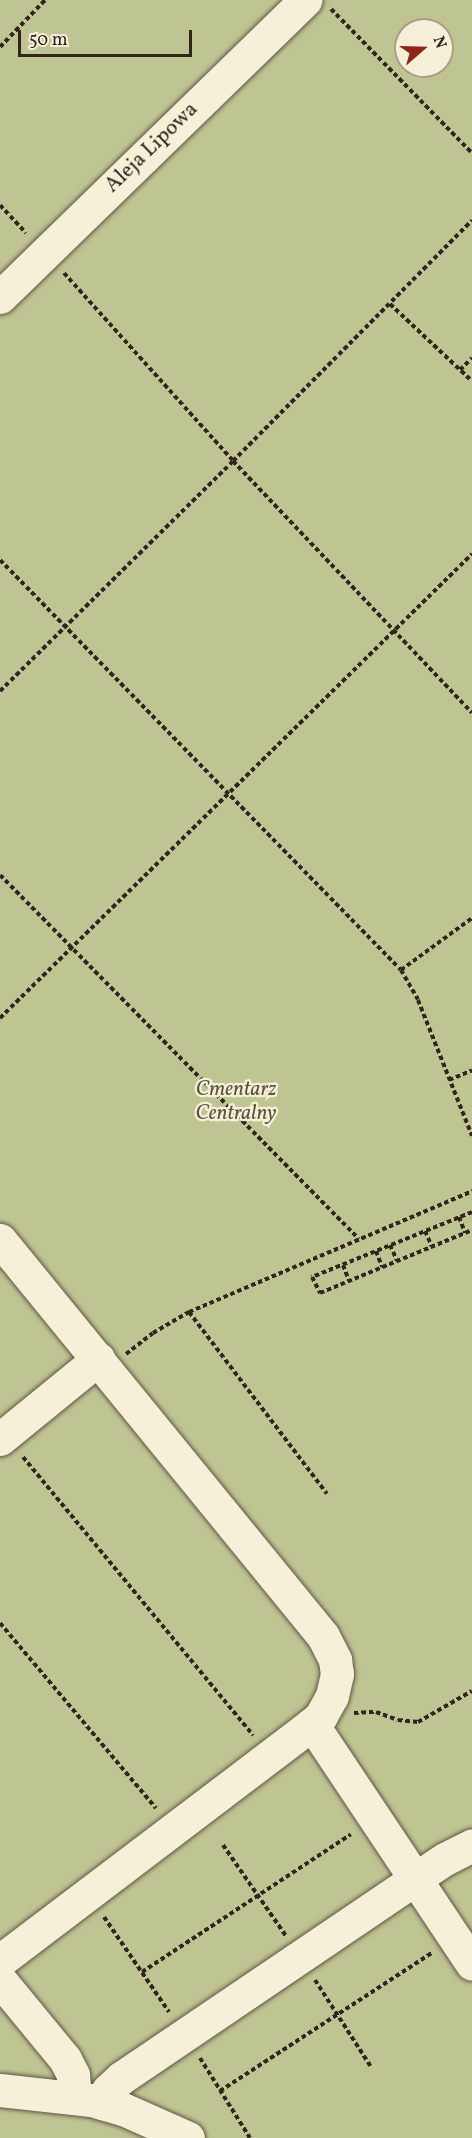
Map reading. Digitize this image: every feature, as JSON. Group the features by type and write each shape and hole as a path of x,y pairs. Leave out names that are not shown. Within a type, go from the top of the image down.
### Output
{"street":[{"name":"Aleja Lipowa","path":"0,297 305,0"},
{"path":"0,1240 323,1636 335,1660 337,1674 332,1696 315,1721 0,1961"},
{"path":"2,1437 103,1364"},
{"path":"315,1721 375,1818 463,1951"},
{"path":"89,2101 417,1881 445,1859 472,1845"},
{"path":"0,1980 65,2059 89,2101"},
{"path":"0,2090 89,2101 133,2113 188,2138"}],"path":[{"path":"0,47 45,0"},
{"path":"322,0 472,153"},
{"path":"0,205 233,461 472,712"},
{"path":"0,691 472,220"},
{"path":"390,304 472,381"},
{"path":"460,370 472,358"},
{"path":"0,1018 472,554"},
{"path":"0,560 401,970 418,1000 472,1136"},
{"path":"0,875 359,1239"},
{"path":"401,970 472,918"},
{"path":"449,1080 472,1070"},
{"path":"103,1364 189,1312 472,1191"},
{"path":"472,1212 312,1277 320,1293 472,1230"},
{"path":"459,1217 465,1233"},
{"path":"425,1231 432,1247"},
{"path":"390,1245 397,1261"},
{"path":"376,1251 382,1267"},
{"path":"343,1265 349,1281"},
{"path":"189,1312 327,1494"},
{"path":"2,1437 270,1756"},
{"path":"0,1623 174,1829"},
{"path":"315,1721 376,1712 398,1720 418,1722 472,1691"},
{"path":"142,1972 375,1818"},
{"path":"220,2091 463,1951"}],"green space":[{"name":"Cmentarz Centralny","path":"0,0 472,0 472,2138 0,2138"}]}
